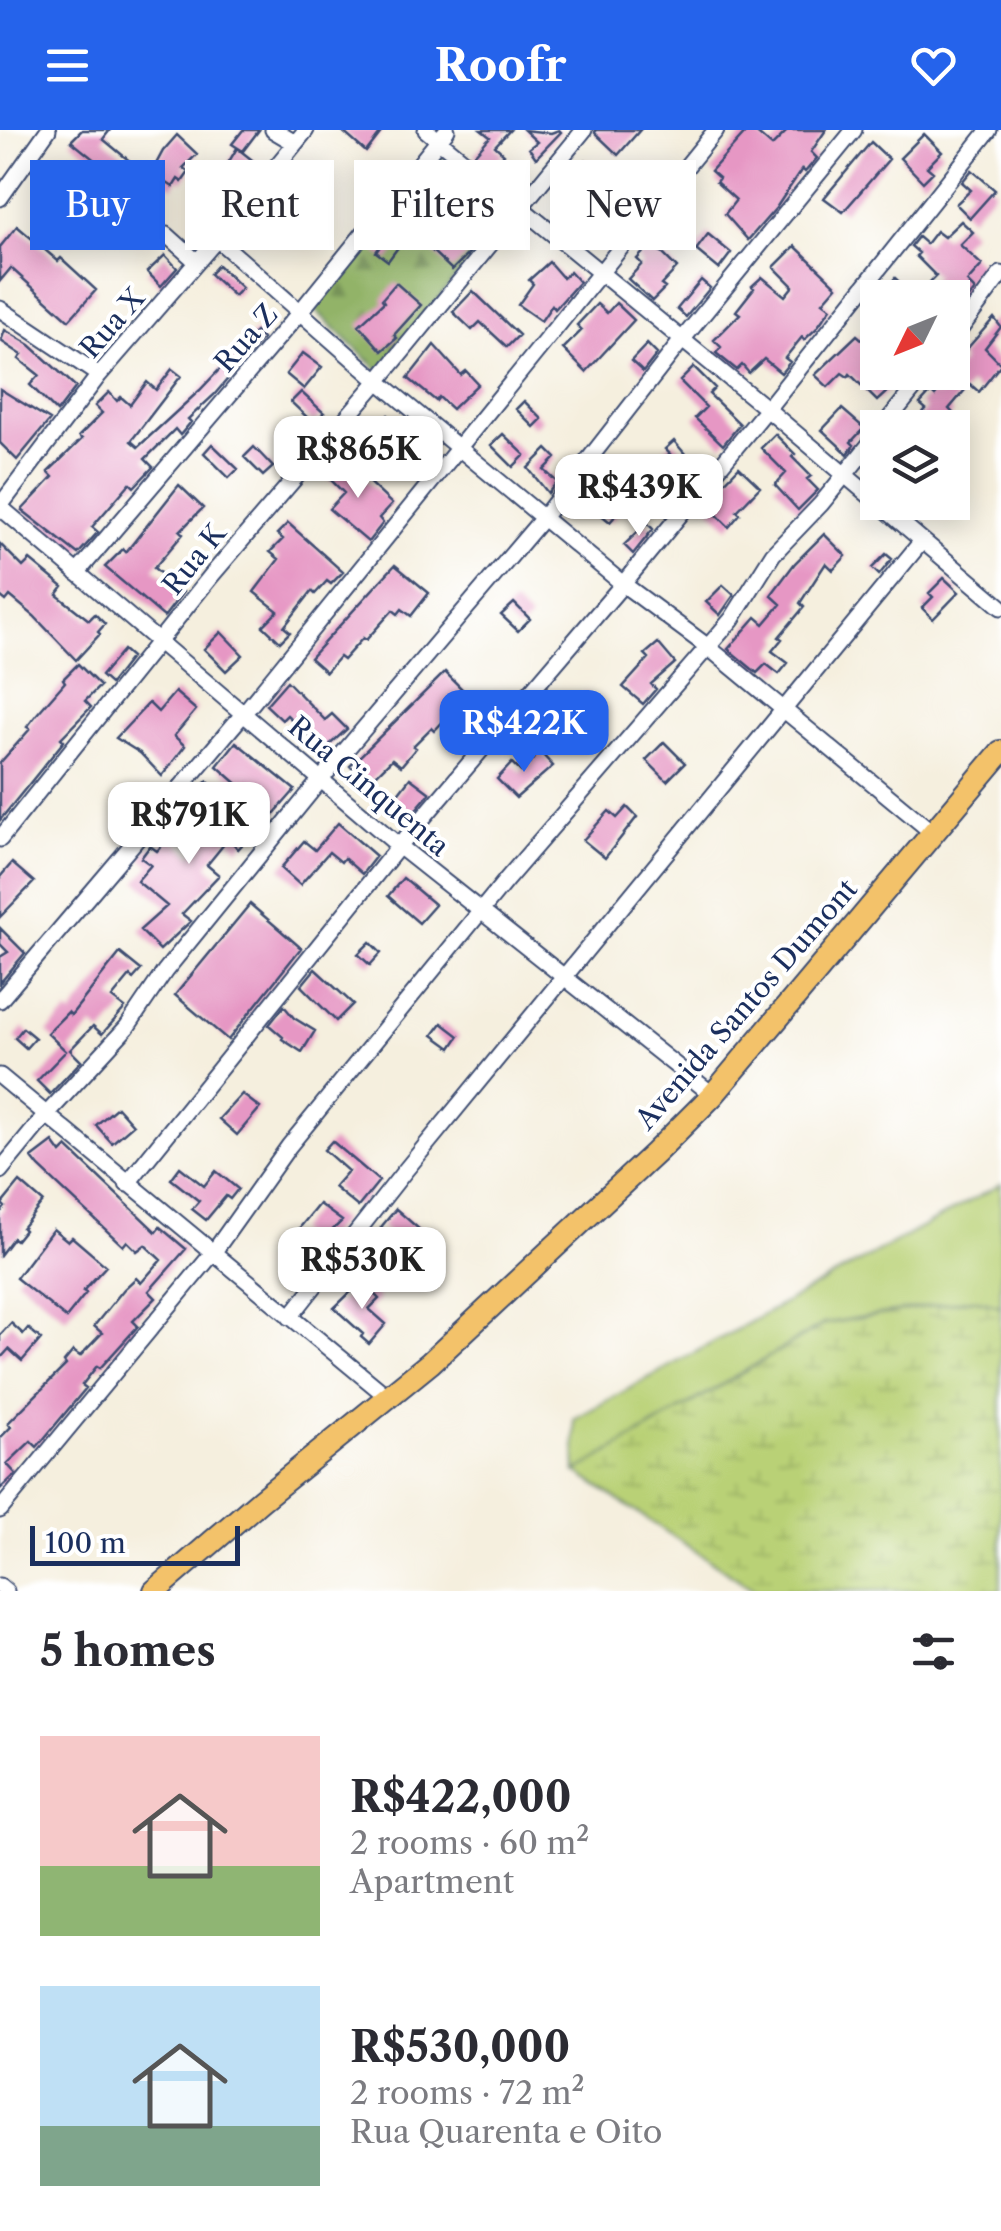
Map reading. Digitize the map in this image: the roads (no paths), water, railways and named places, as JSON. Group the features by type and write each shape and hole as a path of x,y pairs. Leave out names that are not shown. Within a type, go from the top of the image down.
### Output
{"main road":[{"name":"Avenida Santos Dumont","path":"154,1591 388,1398 600,1206 713,1094 1001,752"}],"street":[{"path":"0,198 48,130"},
{"path":"273,130 301,137"},
{"name":"Rua K","path":"530,196 584,130"},
{"path":"0,1000 244,713 716,130"},
{"path":"0,1171 126,1027 165,971 322,778 543,518 854,130"},
{"path":"128,1184 399,846 623,584 989,130"},
{"path":"437,133 467,160"},
{"name":"Rua Z","path":"77,573 300,312 437,133"},
{"name":"Rua X","path":"282,160 301,137"},
{"path":"530,216 1001,607"},
{"path":"166,234 198,262"},
{"name":"Rua X","path":"0,507 100,375 208,250"},
{"path":"229,250 543,518 708,647 933,833"},
{"name":"Rua K","path":"0,838 280,494 486,250"},
{"path":"970,316 1001,274"},
{"path":"0,309 100,375"},
{"path":"896,410 913,390"},
{"path":"0,1510 214,1253 289,1146 708,647 744,601 772,554 860,457"},
{"name":"Rua Cinquenta","path":"0,507 399,846 713,1094"},
{"path":"290,1317 922,541"},
{"path":"0,1076 388,1398"},
{"path":"0,1586 6,1591"}]}
